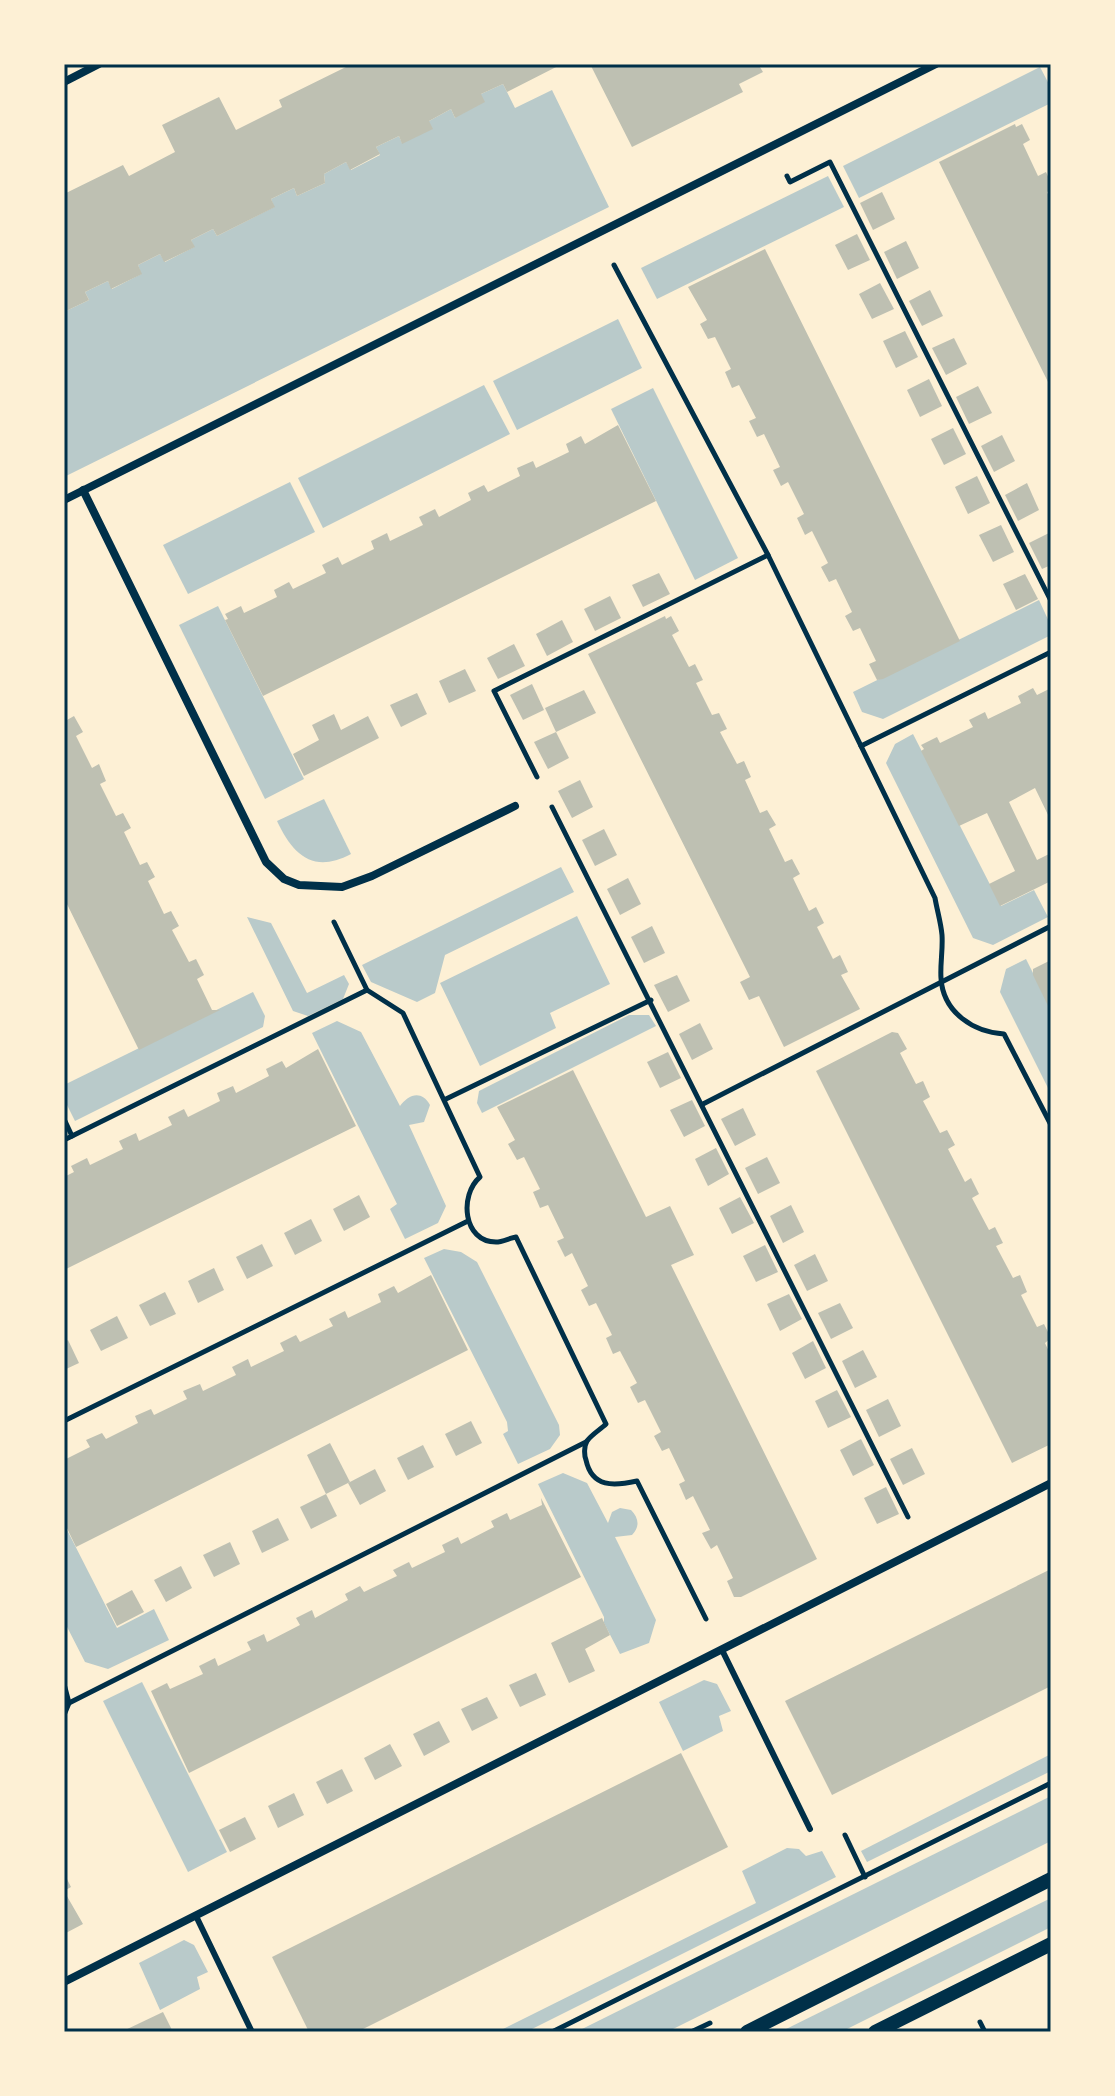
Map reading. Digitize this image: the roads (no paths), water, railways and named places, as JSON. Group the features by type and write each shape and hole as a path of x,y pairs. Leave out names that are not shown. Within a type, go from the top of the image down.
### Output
{"street":[{"path":"64,82 99,64"},
{"path":"64,500 936,64"},
{"path":"83,490 266,862 284,879 316,886 342,887 372,876 515,806"},
{"path":"64,1982 723,1652 1051,1483"},
{"path":"747,2032 1051,1879"},
{"path":"875,2032 1051,1944"}],"lane":[{"path":"723,1652 810,1829"},
{"path":"196,1916 252,2032"}]}
